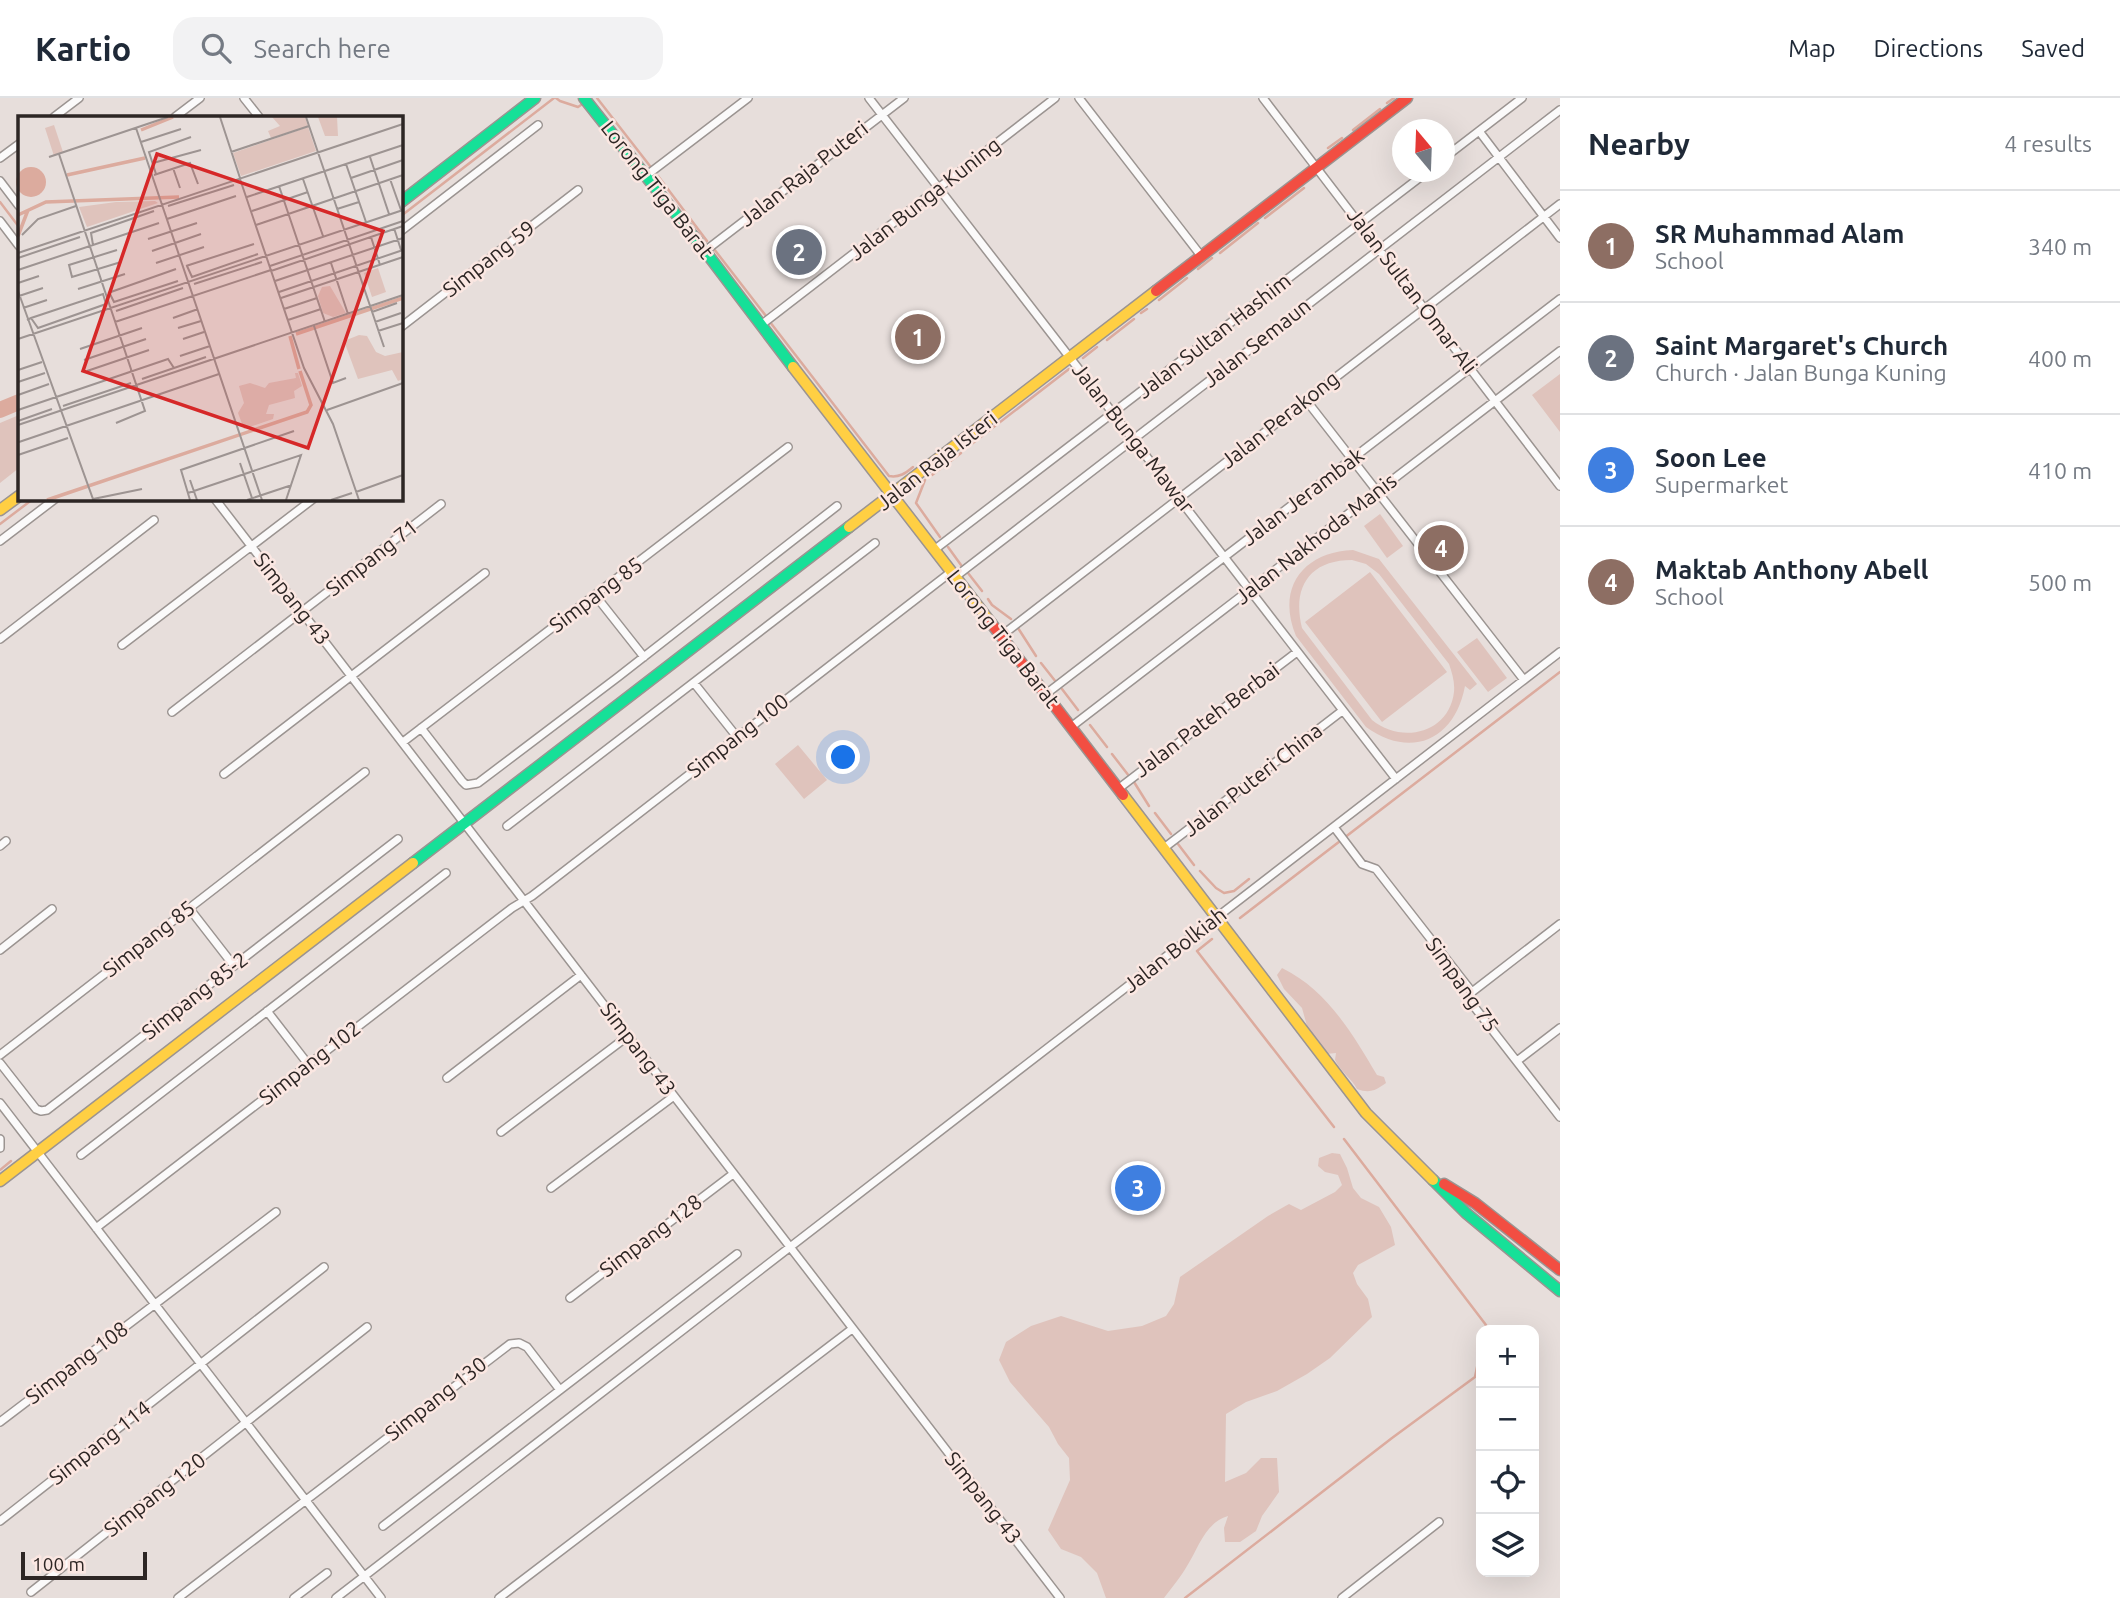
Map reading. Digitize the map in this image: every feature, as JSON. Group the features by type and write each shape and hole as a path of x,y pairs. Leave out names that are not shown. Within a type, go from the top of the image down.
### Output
{"main road":[{"path":"402,201 535,98"},
{"name":"Lorong Tiga Barat","path":"584,98 705,251 1366,1113 1427,1174"},
{"name":"Jalan Raja Isteri","path":"0,1181 1406,98"},
{"path":"0,510 18,497"},
{"path":"1427,1174 1475,1203 1560,1270"},
{"path":"1427,1174 1466,1213 1560,1291"}],"street":[{"path":"55,116 79,98"},
{"path":"176,116 200,98"},
{"path":"244,98 258,116"},
{"path":"647,176 748,98"},
{"name":"Jalan Bunga Mawar","path":"869,98 1396,779"},
{"name":"Jalan Raja Puteri","path":"705,251 904,98"},
{"name":"Jalan Bunga Kuning","path":"761,325 1055,98"},
{"path":"1079,98 1202,257"},
{"name":"Jalan Sultan Omar Ali","path":"1263,98 1560,486"},
{"path":"1455,150 1522,98"},
{"name":"Jalan Semaun","path":"953,574 1560,110"},
{"path":"402,229 538,125"},
{"path":"1479,131 1560,238"},
{"path":"0,158 18,145"},
{"path":"0,181 18,204"},
{"name":"Jalan Sultan Hashim","path":"934,550 1414,182"},
{"name":"Simpang 59","path":"402,326 578,190"},
{"name":"Jalan Perakong","path":"1001,636 1560,204"},
{"path":"0,221 18,242"},
{"name":"Jalan Jerambak","path":"1046,694 1560,299"},
{"name":"Jalan Nakhoda Manis","path":"1071,727 1560,351"},
{"path":"1306,400 1524,680"},
{"name":"Simpang 85","path":"403,742 788,447"},
{"path":"0,541 54,500"},
{"name":"Simpang 43","path":"216,500 1060,1598"},
{"path":"122,645 312,500"},
{"name":"Simpang 71","path":"172,712 441,504"},
{"path":"422,728 462,781 466,785 472,785 488,776 644,657 837,506"},
{"path":"0,639 154,520"},
{"path":"507,826 875,543"},
{"path":"224,774 485,573"},
{"name":"Simpang 100","path":"524,900 953,574"},
{"path":"596,595 644,657"},
{"name":"Jalan Pateh Berbai","path":"1118,789 1297,652"},
{"name":"Jalan Bolkiah","path":"336,1598 1217,918 1336,830 1396,779 1560,652"},
{"path":"694,683 737,737"},
{"name":"Jalan Puteri China","path":"1164,849 1342,711"},
{"name":"Simpang 85","path":"0,1055 365,772"},
{"name":"Simpang 75","path":"1336,830 1362,864 1376,869 1472,992 1469,1000 1560,1116"},
{"name":"Simpang 85-2","path":"0,1063 36,1109 47,1110 398,839"},
{"path":"81,1155 446,873"},
{"name":"Simpang 102","path":"96,1228 524,900"},
{"path":"189,908 234,966"},
{"path":"0,950 52,909"},
{"path":"1472,992 1560,924"},
{"path":"447,1078 581,975"},
{"path":"267,1011 309,1064"},
{"path":"1517,1061 1560,1028"},
{"path":"501,1132 628,1036"},
{"path":"551,1188 674,1096"},
{"path":"0,1103 381,1598"},
{"path":"0,1139 0,1148"},
{"name":"Simpang 128","path":"570,1298 733,1174"},
{"name":"Simpang 108","path":"0,1422 276,1212"},
{"path":"383,1526 737,1254"},
{"name":"Simpang 114","path":"0,1521 324,1267"},
{"name":"Simpang 120","path":"30,1592 367,1327"},
{"path":"499,1598 852,1329"},
{"name":"Simpang 130","path":"178,1598 510,1344 519,1343 527,1347 561,1390"},
{"path":"1342,1598 1439,1522"},
{"path":"294,1598 327,1573"}],"shaded area":[{"path":"1560,374 1560,432 1532,395"},
{"path":"18,415 18,469 0,483 0,423"},
{"path":"1380,514 1403,546 1387,558 1364,526"},
{"path":"1353,550 1379,559 1477,684 1470,690 1465,686 1452,719 1429,739 1415,743 1399,742 1366,727 1296,636 1289,603 1292,588 1308,565 1335,552","holes":["1352,560 1366,564 1379,574 1449,664 1454,688 1450,706 1434,726 1422,731 1396,732 1372,720 1302,628 1300,600 1307,579 1315,571 1337,561"]},
{"path":"1370,572 1447,672 1382,722 1305,622"},
{"path":"1477,638 1507,678 1488,692 1457,652"},
{"path":"798,745 827,780 804,799 775,764"},
{"path":"1282,968 1298,977 1325,1000 1348,1028 1377,1075 1384,1077 1386,1083 1373,1091 1357,1089 1337,1064 1336,1053 1326,1054 1309,1033 1302,1008 1284,989 1277,975"},
{"path":"1332,1153 1340,1154 1353,1188 1361,1198 1379,1207 1391,1227 1395,1245 1358,1265 1353,1273 1368,1299 1372,1317 1330,1358 1307,1374 1226,1414 1225,1482 1246,1473 1261,1458 1277,1458 1279,1492 1262,1516 1256,1531 1240,1542 1225,1542 1224,1528 1228,1516 1220,1519 1208,1530 1185,1570 1164,1598 1106,1598 1097,1573 1081,1557 1061,1549 1048,1530 1070,1480 1069,1458 1049,1427 1010,1382 999,1360 1006,1342 1031,1326 1061,1316 1108,1331 1142,1326 1166,1316 1174,1304 1180,1277 1289,1204 1301,1210 1335,1192 1342,1185 1338,1175 1325,1172 1318,1166 1319,1158"}],"waterway":[{"path":"402,215 554,98"},
{"path":"556,98 578,107 581,105"},
{"path":"597,98 650,166"},
{"path":"1387,103 1394,98"},
{"path":"1353,130 1380,109"},
{"path":"1328,148 1342,138"},
{"path":"658,176 707,241"},
{"path":"1265,218 1304,188"},
{"path":"0,202 18,226"},
{"path":"1220,253 1258,223"},
{"path":"714,249 766,316"},
{"path":"1198,269 1212,258"},
{"path":"1159,300 1187,278"},
{"path":"1141,313 1147,309"},
{"path":"1107,340 1134,319"},
{"path":"770,322 889,476 902,474 913,467"},
{"path":"1083,358 1097,347"},
{"path":"969,446 1069,369"},
{"path":"0,410 18,402"},
{"path":"932,475 961,453"},
{"path":"925,480 916,503 940,537"},
{"path":"0,524 32,500"},
{"path":"948,547 961,565"},
{"path":"968,573 982,591"},
{"path":"988,599 1011,619"},
{"path":"1018,628 1036,656"},
{"path":"1041,663 1056,682"},
{"path":"1240,918 1560,672"},
{"path":"1062,689 1078,710"},
{"path":"1090,725 1107,747"},
{"path":"1112,754 1129,776"},
{"path":"1134,782 1149,806"},
{"path":"1155,813 1171,834"},
{"path":"1178,844 1194,865"},
{"path":"1200,871 1224,893 1234,891 1249,879"},
{"path":"1212,939 1197,951 1334,1127"},
{"path":"1344,1139 1486,1325"},
{"path":"0,1170 11,1161"},
{"path":"1185,1598 1475,1377 1476,1372"}],"traffic: fast":[{"path":"402,201 535,98"},
{"path":"584,98 793,367"},
{"path":"413,863 849,527"},
{"path":"1433,1180 1466,1213 1560,1291"}],"traffic: slow":[{"path":"849,527 1156,291"},
{"path":"793,367 991,623"},
{"path":"0,510 18,497"},
{"path":"1123,795 1366,1113 1433,1180"},
{"path":"0,1181 413,863"}],"traffic: jam":[{"path":"1156,291 1407,98"},
{"path":"991,623 1123,795"},
{"path":"1444,1184 1475,1203 1560,1270"}],"place":[{"name":"Saint Margaret's Church","path":"799,252"},
{"name":"SR Muhammad Alam","path":"918,337"},
{"name":"Maktab Anthony Abell","path":"1441,548"},
{"name":"Soon Lee","path":"1138,1188"}]}
